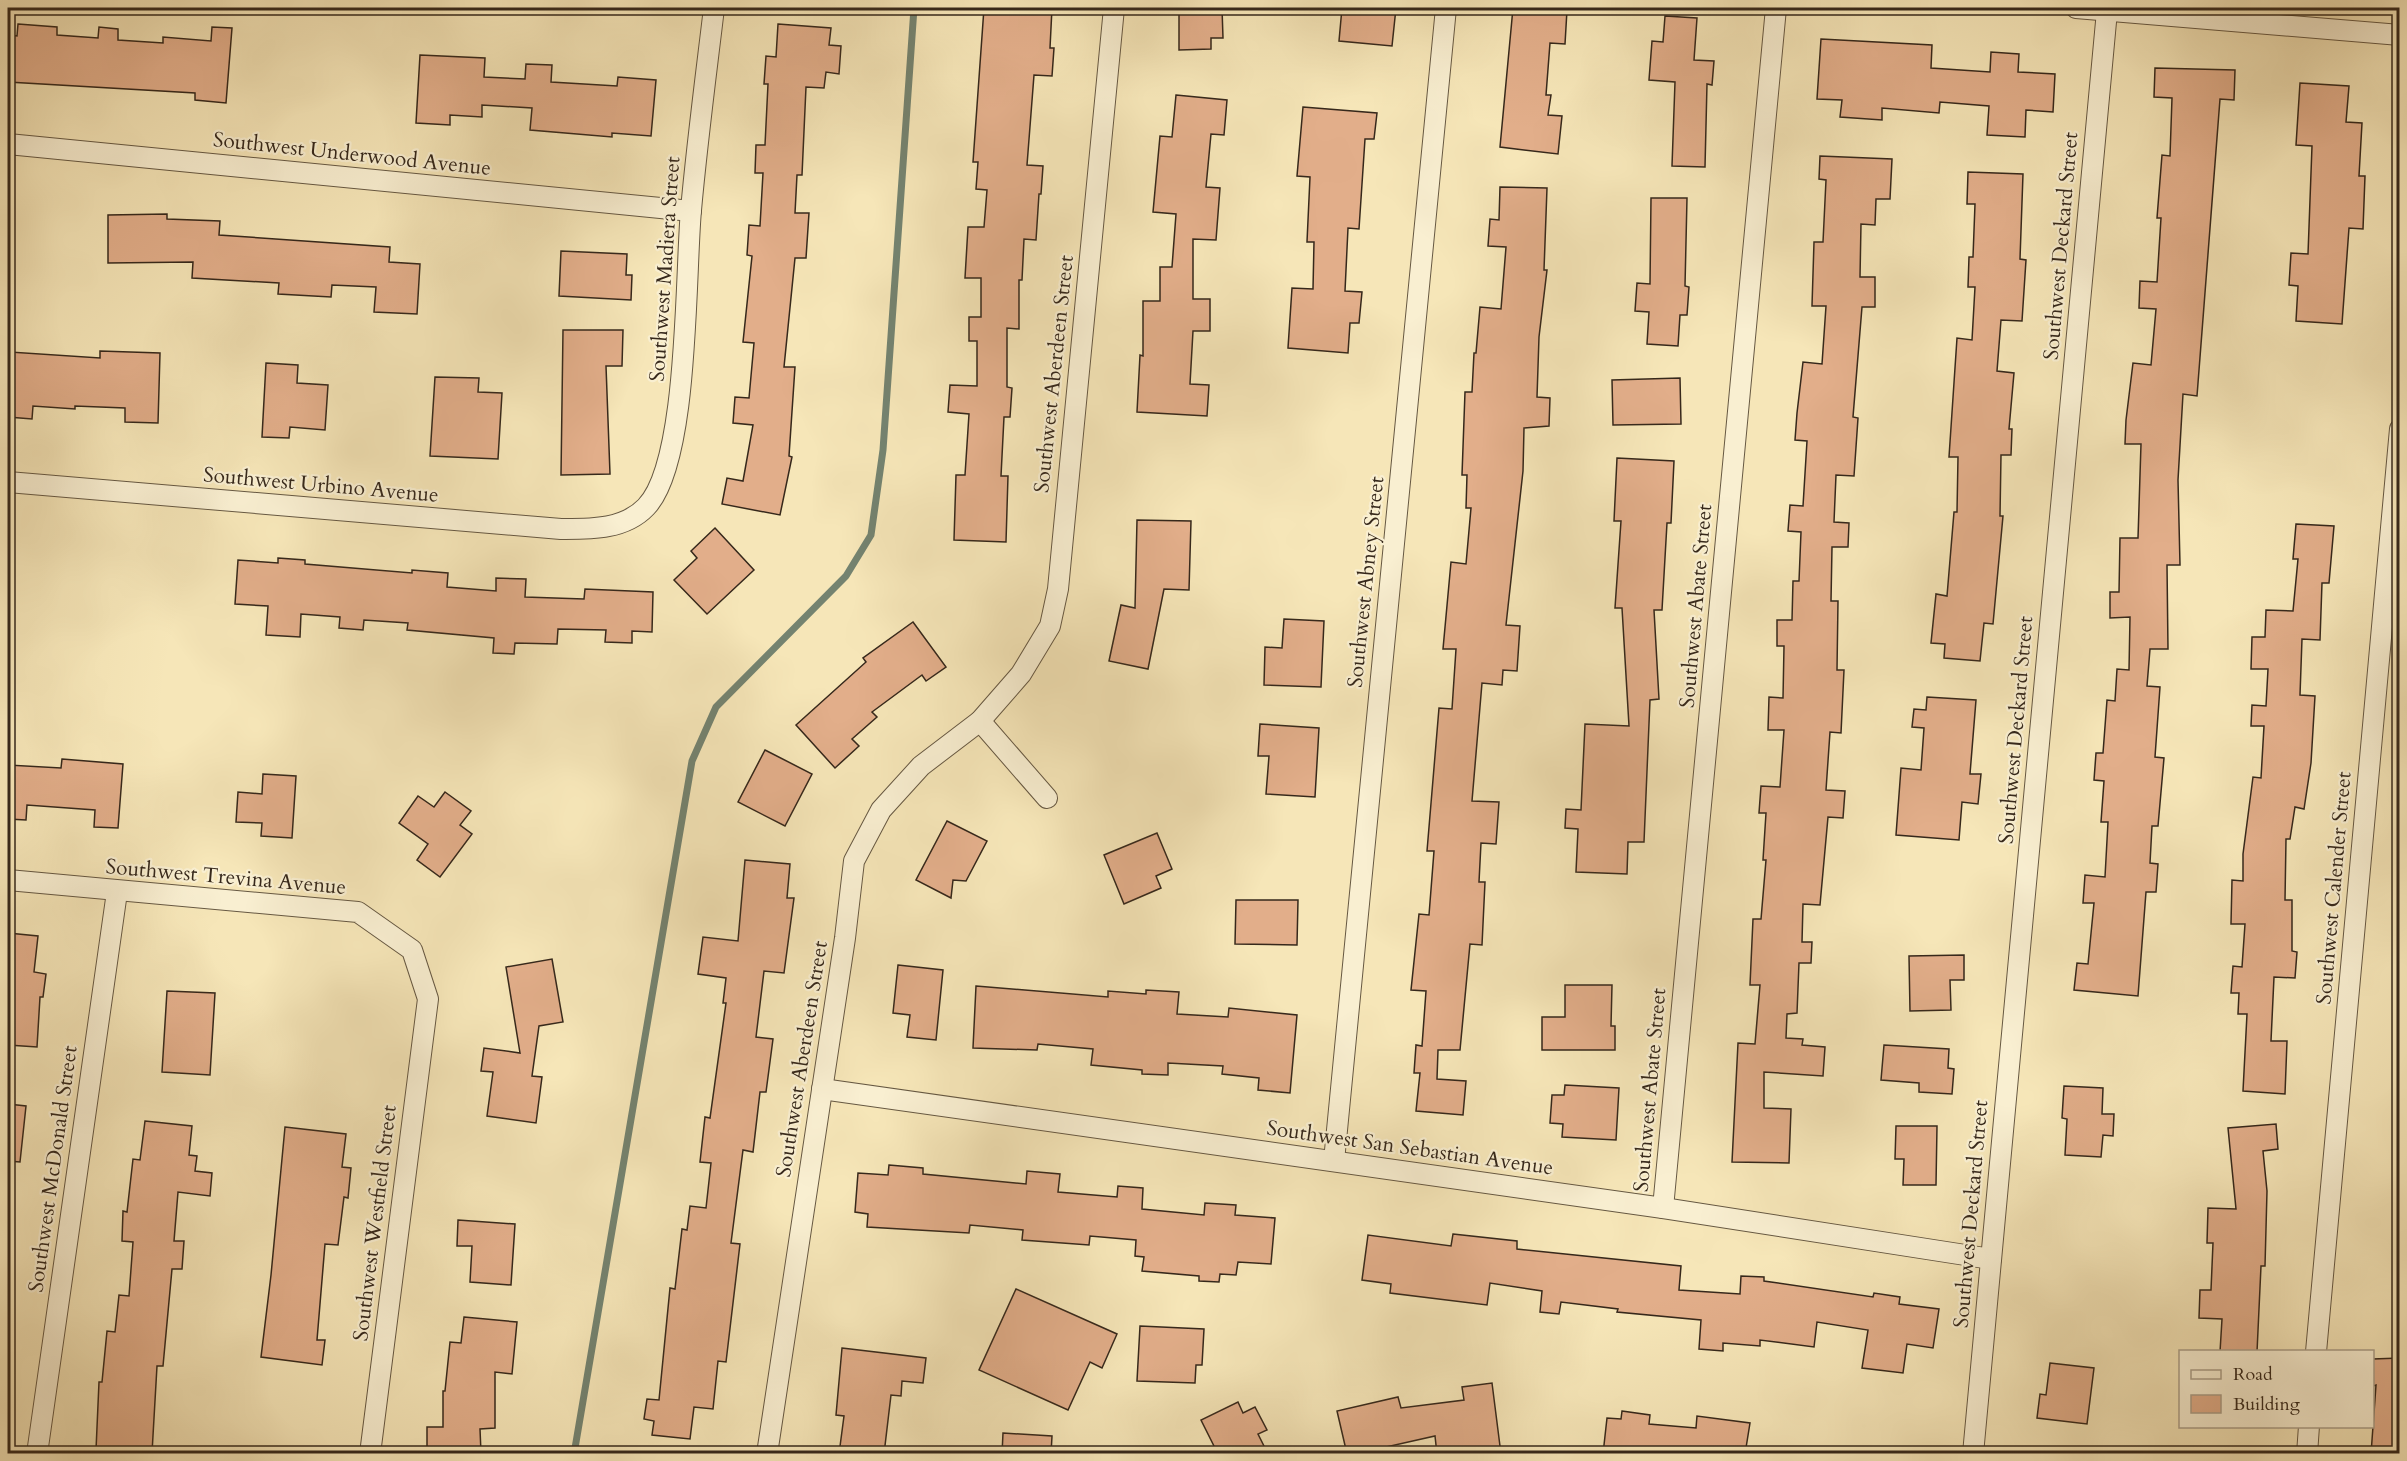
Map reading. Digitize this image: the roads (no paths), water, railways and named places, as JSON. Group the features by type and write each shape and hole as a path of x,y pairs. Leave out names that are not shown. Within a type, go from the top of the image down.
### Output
{"street":[{"name":"Southwest Madiera Street","path":"630,520 646,507 657,492 666,473 673,445 679,398 691,211 714,8"},
{"name":"Southwest Aberdeen Street","path":"767,1454 854,861 881,810 921,766 980,721 1021,675 1050,626 1058,589 1114,8"},
{"name":"Southwest Abney Street","path":"1334,1161 1446,8"},
{"name":"Southwest Abate Street","path":"1663,1208 1776,8"},
{"path":"2076,8 2400,35"},
{"name":"Southwest Deckard Street","path":"1973,1454 2107,11"},
{"name":"Southwest Underwood Avenue","path":"8,144 691,211"},
{"name":"Southwest Calender Street","path":"2316,1350 2400,429"},
{"name":"Southwest Urbino Avenue","path":"8,482 561,529 589,529 630,520"},
{"path":"980,721 1047,798"},
{"name":"Southwest Trevina Avenue","path":"8,880 117,892 358,912 412,950 428,999"},
{"name":"Southwest McDonald Street","path":"37,1454 117,892"},
{"name":"Southwest Westfield Street","path":"370,1454 428,999"},
{"name":"Southwest San Sebastian Avenue","path":"822,1089 1663,1208 1991,1259"},
{"path":"2307,1454 2309,1428"}],"waterway":[{"path":"574,1454 692,761 716,707 846,576 871,535 883,450 914,8"}]}
